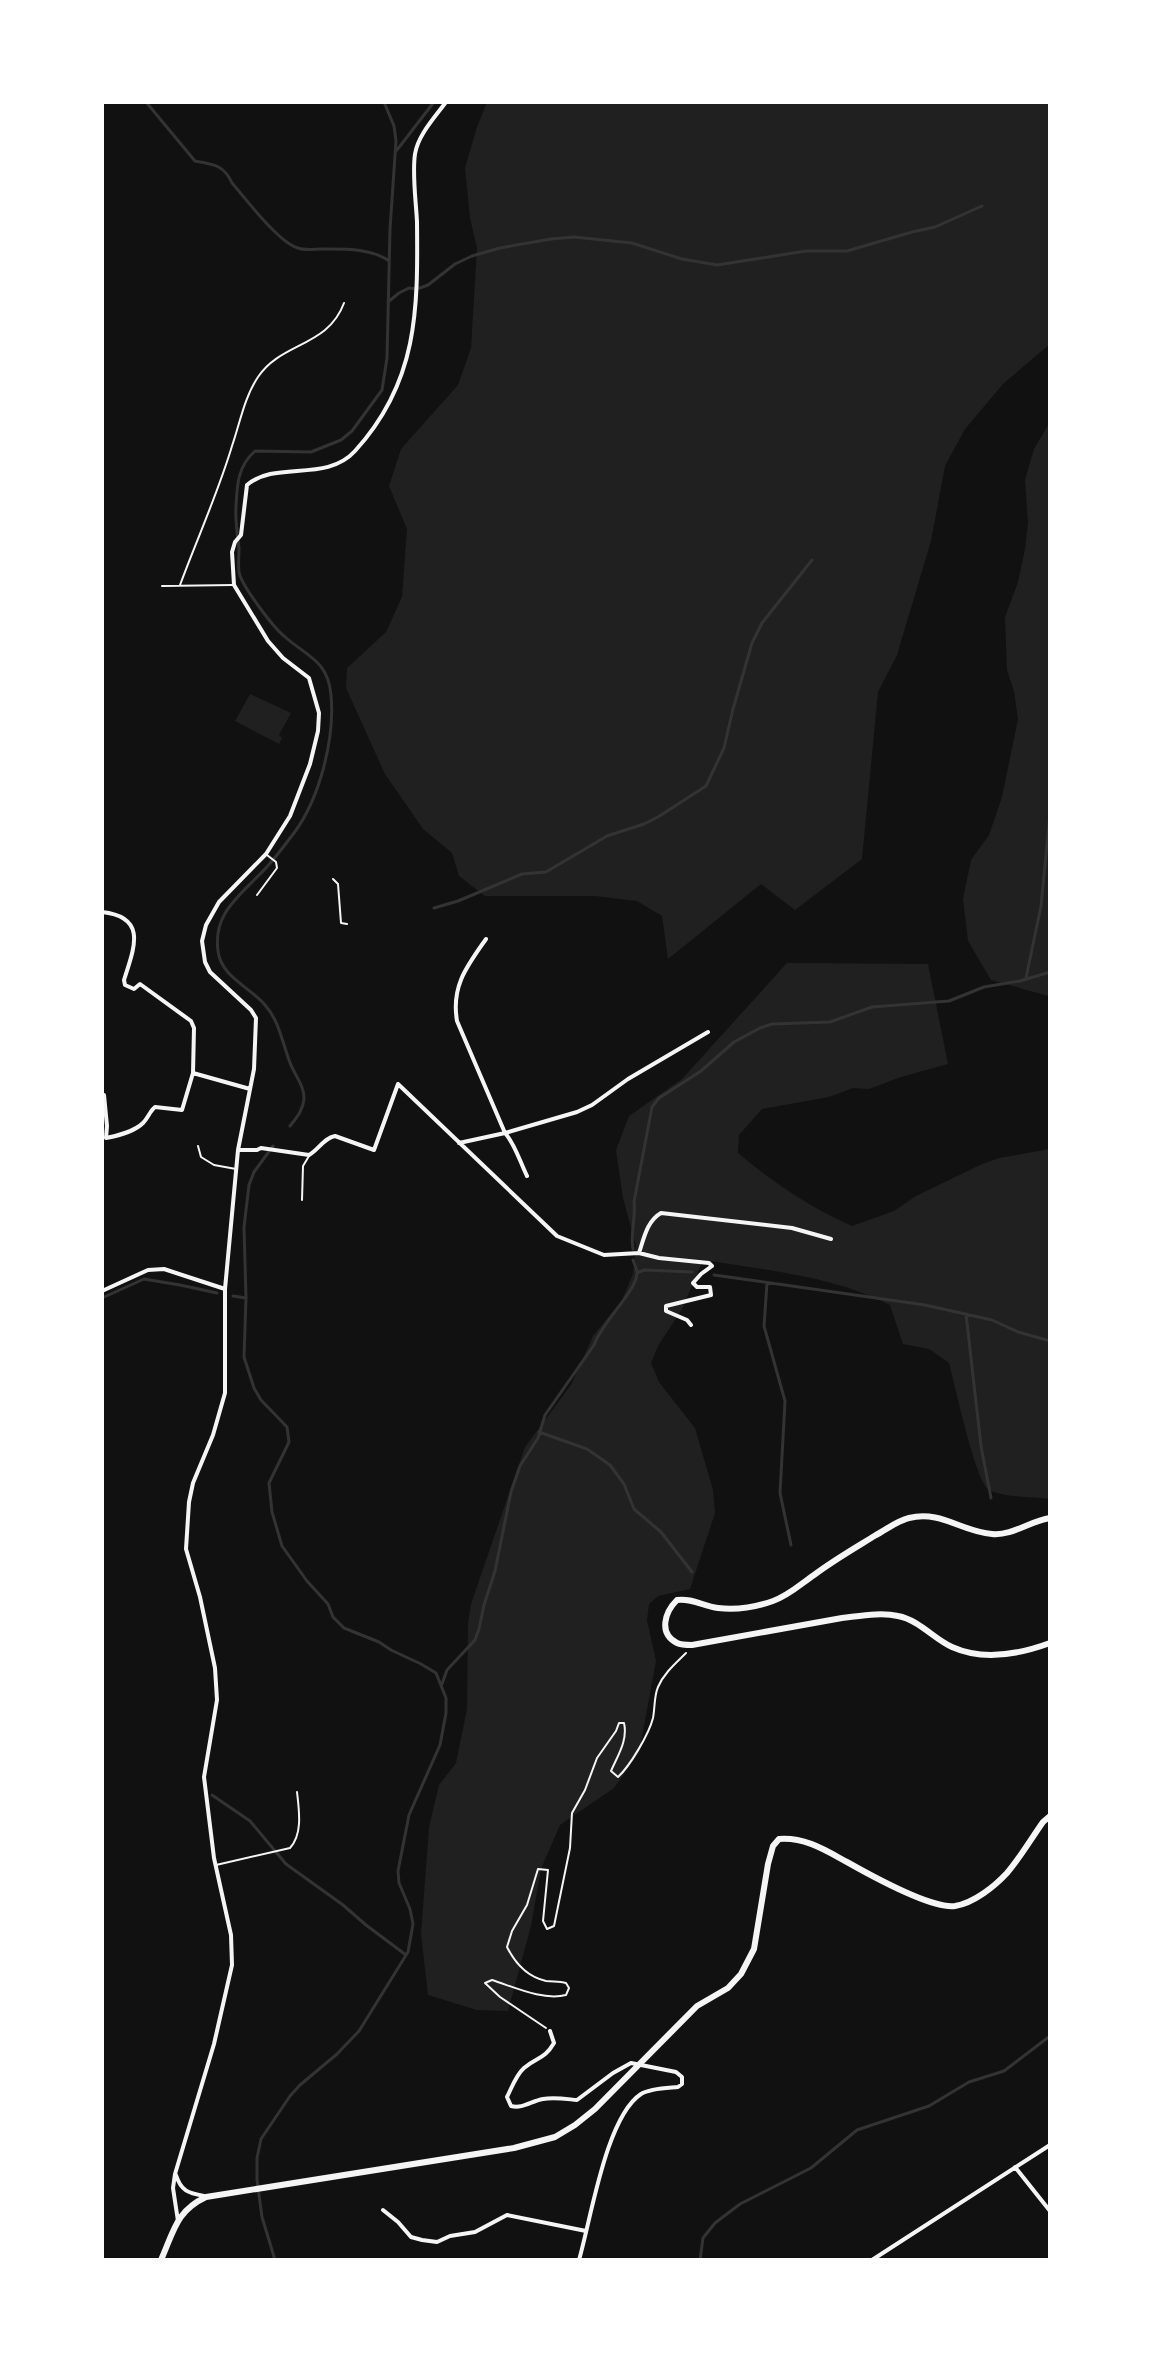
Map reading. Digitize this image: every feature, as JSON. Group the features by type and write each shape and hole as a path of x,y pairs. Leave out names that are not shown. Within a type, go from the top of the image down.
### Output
{"main road":[{"path":"1050,1518 996,1535 972,1530 946,1519 911,1518 898,1522 841,1555 776,1600 737,1608 716,1608 687,1599 677,1600 666,1615 664,1624 677,1643 692,1645 842,1618 898,1615 951,1647 976,1653 1006,1654 1032,1650 1050,1643"},
{"path":"161,2260 178,2221 192,2204 206,2197 514,2148 555,2137 575,2125 595,2109 697,2006 728,1988 741,1974 754,1949 768,1864 773,1846 779,1839 805,1841 930,1902 955,1906 986,1891 1007,1873 1050,1816"}],"street":[{"path":"178,2221 173,2188 175,2174 214,2044 232,1965 231,1935 215,1865 204,1777 217,1700 215,1668 186,1549 191,1492 225,1393 225,1289 238,1150 254,1069 256,1018 210,972 202,953 202,941 206,925 219,902 267,855 290,816 310,764 319,713 309,678 283,658 268,641 234,585 232,552 241,536 247,485 272,474 322,469 342,463 355,452 380,420 398,390 407,364 416,293 415,153 446,102"},
{"path":"102,912 118,914 131,925 134,937 125,985 134,989 140,984 191,1021 194,1028 193,1073 182,1110 155,1107 138,1127 106,1138 104,1095"},
{"path":"486,939 464,972 454,1004 457,1021 527,1176"},
{"path":"459,1143 577,1112 708,1032"},
{"path":"193,1073 250,1089"},
{"path":"238,1150 261,1148 309,1155 329,1137 335,1136 374,1150 398,1084 557,1236 604,1255 639,1253 709,1263 712,1266 693,1283 697,1287 710,1287 711,1295 666,1306 666,1311 687,1320 691,1325"},
{"path":"639,1253 648,1225 661,1213 792,1228 831,1239"},
{"path":"102,1291 148,1270 164,1269 225,1289"},
{"path":"550,2031 554,2043 547,2054 521,2070 507,2097 511,2106 519,2108 550,2098 577,2100 631,2063 676,2072 682,2077 682,2084 678,2087 644,2092 625,2112 613,2137 579,2260"},
{"path":"872,2260 1050,2145"},
{"path":"1015,2167 1050,2211"},
{"path":"175,2174 179,2186 186,2192 206,2197"},
{"path":"383,2210 411,2237 437,2242 450,2236 475,2232 507,2215 586,2232"}],"lane":[{"path":"180,585 255,381 267,364 330,328 344,303"},
{"path":"162,586 234,585"},
{"path":"257,895 277,868 276,862 267,855"},
{"path":"198,1146 201,1157 209,1163 237,1169"},
{"path":"302,1200 303,1166 309,1155"},
{"path":"215,1865 290,1848 295,1842 300,1813 297,1792"}],"path":[{"path":"333,879 338,884 341,923 347,924"},
{"path":"550,2031 485,1983 492,1980 537,1994 566,1995 569,1988 566,1983 530,1975 513,1958 507,1947 512,1931 527,1905 538,1869 548,1870 543,1921 547,1929 554,1926 570,1848 572,1813 597,1758 619,1723 624,1723 624,1742 611,1771 618,1777 628,1767 649,1729 657,1688 668,1670 687,1653"}],"shaded area":[{"path":"487,102 1050,102 1050,344 1004,383 965,429 945,466 931,541 897,655 878,692 862,859 795,910 761,884 668,959 662,916 637,901 595,896 485,896 459,876 452,853 423,829 385,774 346,688 347,668 386,632 402,597 407,529 389,486 401,449 458,385 471,348 477,248 470,218 465,168"},
{"path":"1050,422 1048,996 991,980 968,941 963,899 971,860 989,835 1002,797 1018,719 1007,670 1005,617 1018,582 1025,549 1028,523 1025,480 1034,449"},
{"path":"250,694 291,713 279,735 282,738 279,744 235,721"},
{"path":"787,963 928,964 948,1064 869,1089 853,1088 829,1097 762,1109 739,1135 738,1153 778,1184 852,1226 894,1211 916,1196 980,1165 999,1158 1050,1149 1050,1499 1008,1495 988,1489 977,1468 949,1363 929,1349 903,1344 890,1305 822,1281 703,1260 682,1309 651,1363 659,1382 695,1428 713,1490 715,1513 690,1589 658,1596 649,1604 647,1620 656,1661 639,1753 614,1788 560,1825 541,1869 531,1926 508,2011 477,2010 428,1995 421,1934 429,1827 439,1785 456,1763 467,1709 471,1604 525,1447 571,1385 593,1336 622,1300 633,1274 636,1246 623,1198 616,1150 629,1116 682,1079"}],"waterway":[{"path":"146,102 195,161 222,169 263,220 290,244 304,249 366,251 389,261"},
{"path":"290,1126 302,1107 303,1089 274,1018 265,1005 224,968 217,938 228,908 277,855 311,803 328,748 331,695 321,666 279,631 258,606 241,578 236,521 237,490 242,469 255,451 311,452 341,440 352,431 382,390 387,358 396,141 394,126 384,102"},
{"path":"397,150 434,102"},
{"path":"388,302 409,288 428,285 455,264 472,256 551,239 574,237 632,243 682,259 717,265 806,251 847,251 935,227 982,206"},
{"path":"434,908 522,874 546,872 607,836 658,817 706,786 724,748 752,643 762,623 812,560"},
{"path":"1026,978 1041,906 1050,814"},
{"path":"633,1249 634,1202 652,1107 659,1098 701,1071 734,1042 772,1024 830,1022 872,1007 949,1001 984,987 1050,972"},
{"path":"273,1146 254,1172 249,1185 244,1227 244,1357 261,1400 287,1427 289,1442 269,1483 272,1512 282,1546 344,1628 379,1642 436,1673 446,1698 440,1745 409,1815 398,1871 413,1924 408,1952 359,2031 290,2096 261,2139 257,2180 262,2217 275,2260"},
{"path":"442,1684 447,1670 475,1640 479,1629 520,1466 538,1438 545,1415 631,1289 637,1273 633,1260"},
{"path":"637,1273 644,1270 692,1272"},
{"path":"714,1275 925,1305 992,1320 1018,1332 1050,1341"},
{"path":"102,1298 144,1279 217,1293"},
{"path":"767,1283 764,1326 785,1401 780,1493 791,1545"},
{"path":"233,1296 246,1298"},
{"path":"966,1314 981,1446 991,1498"},
{"path":"539,1432 587,1449 610,1465 624,1484 634,1509 661,1532 692,1572"},
{"path":"212,1795 250,1821 286,1864 406,1955"},
{"path":"700,2260 703,2238 715,2223 740,2204 811,2168 857,2130 929,2106 969,2082 1004,2071 1050,2036"}]}
